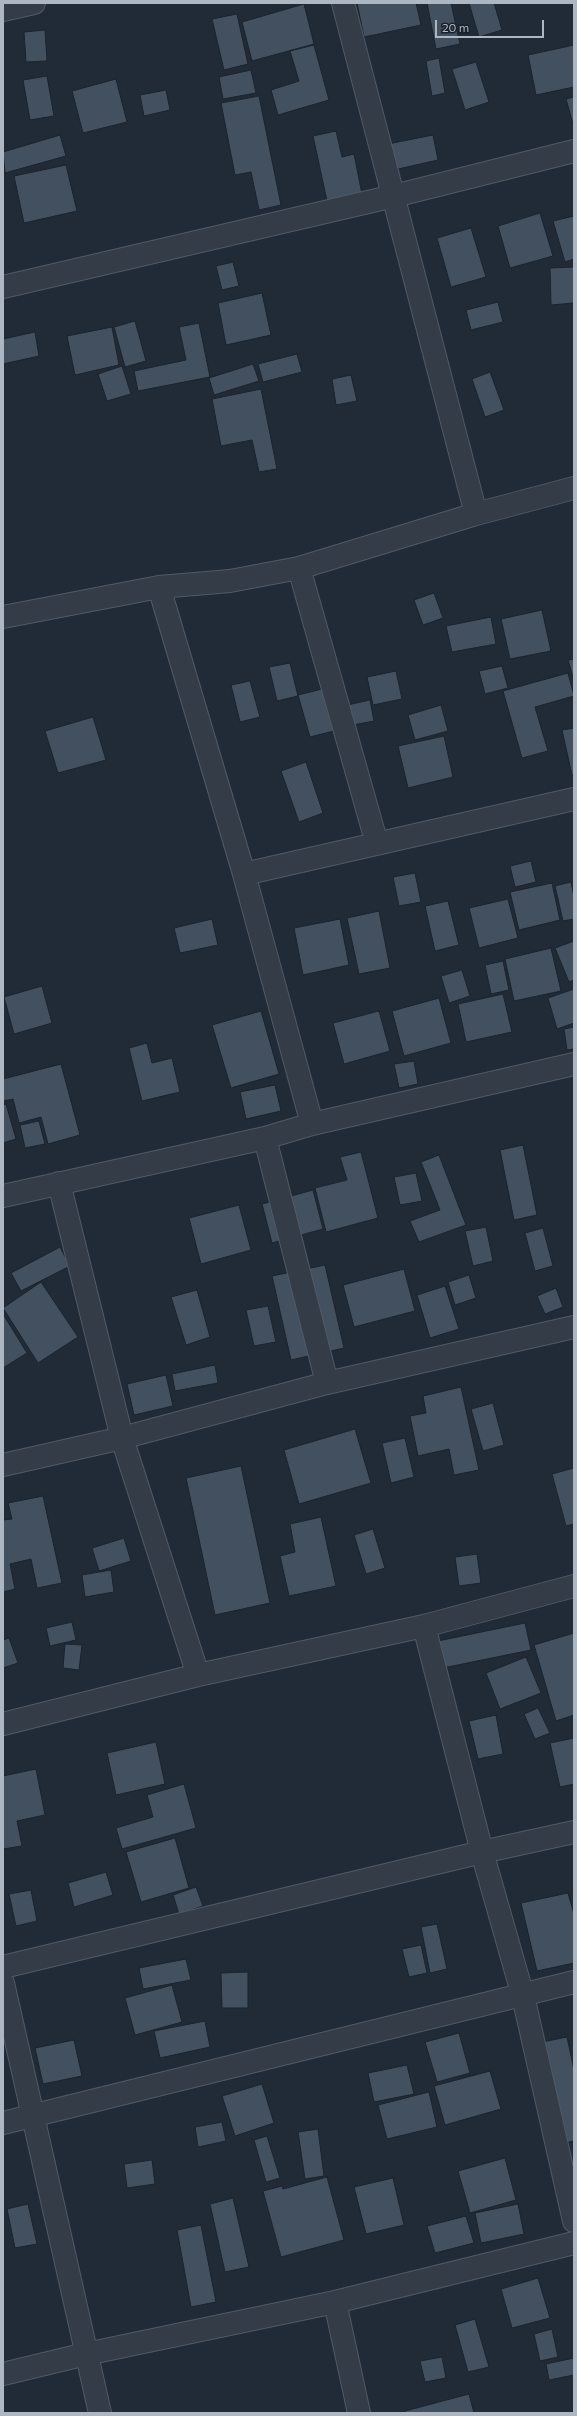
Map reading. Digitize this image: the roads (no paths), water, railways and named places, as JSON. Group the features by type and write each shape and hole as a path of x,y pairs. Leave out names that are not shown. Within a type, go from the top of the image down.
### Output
{"street":[{"path":"3,10 34,3"},
{"path":"343,3 476,514"},
{"path":"3,287 394,196 574,151"},
{"path":"3,617 159,587 230,581 299,568 476,514 574,488"},
{"path":"299,568 377,844"},
{"path":"159,587 244,874 312,1124"},
{"path":"244,874 574,799"},
{"path":"3,1196 266,1138 312,1124 574,1064"},
{"path":"266,1138 327,1383"},
{"path":"59,1183 122,1438 198,1675"},
{"path":"3,1465 122,1438 327,1383 574,1327"},
{"path":"3,1724 198,1675 424,1626 574,1586"},
{"path":"424,1626 482,1852 523,1996 574,2221"},
{"path":"3,1967 482,1852 574,1832"},
{"path":"3,2123 523,1996 574,1982"},
{"path":"3,1983 100,2413"},
{"path":"3,2374 86,2354 335,2302 574,2243"},
{"path":"335,2302 359,2413"}]}
